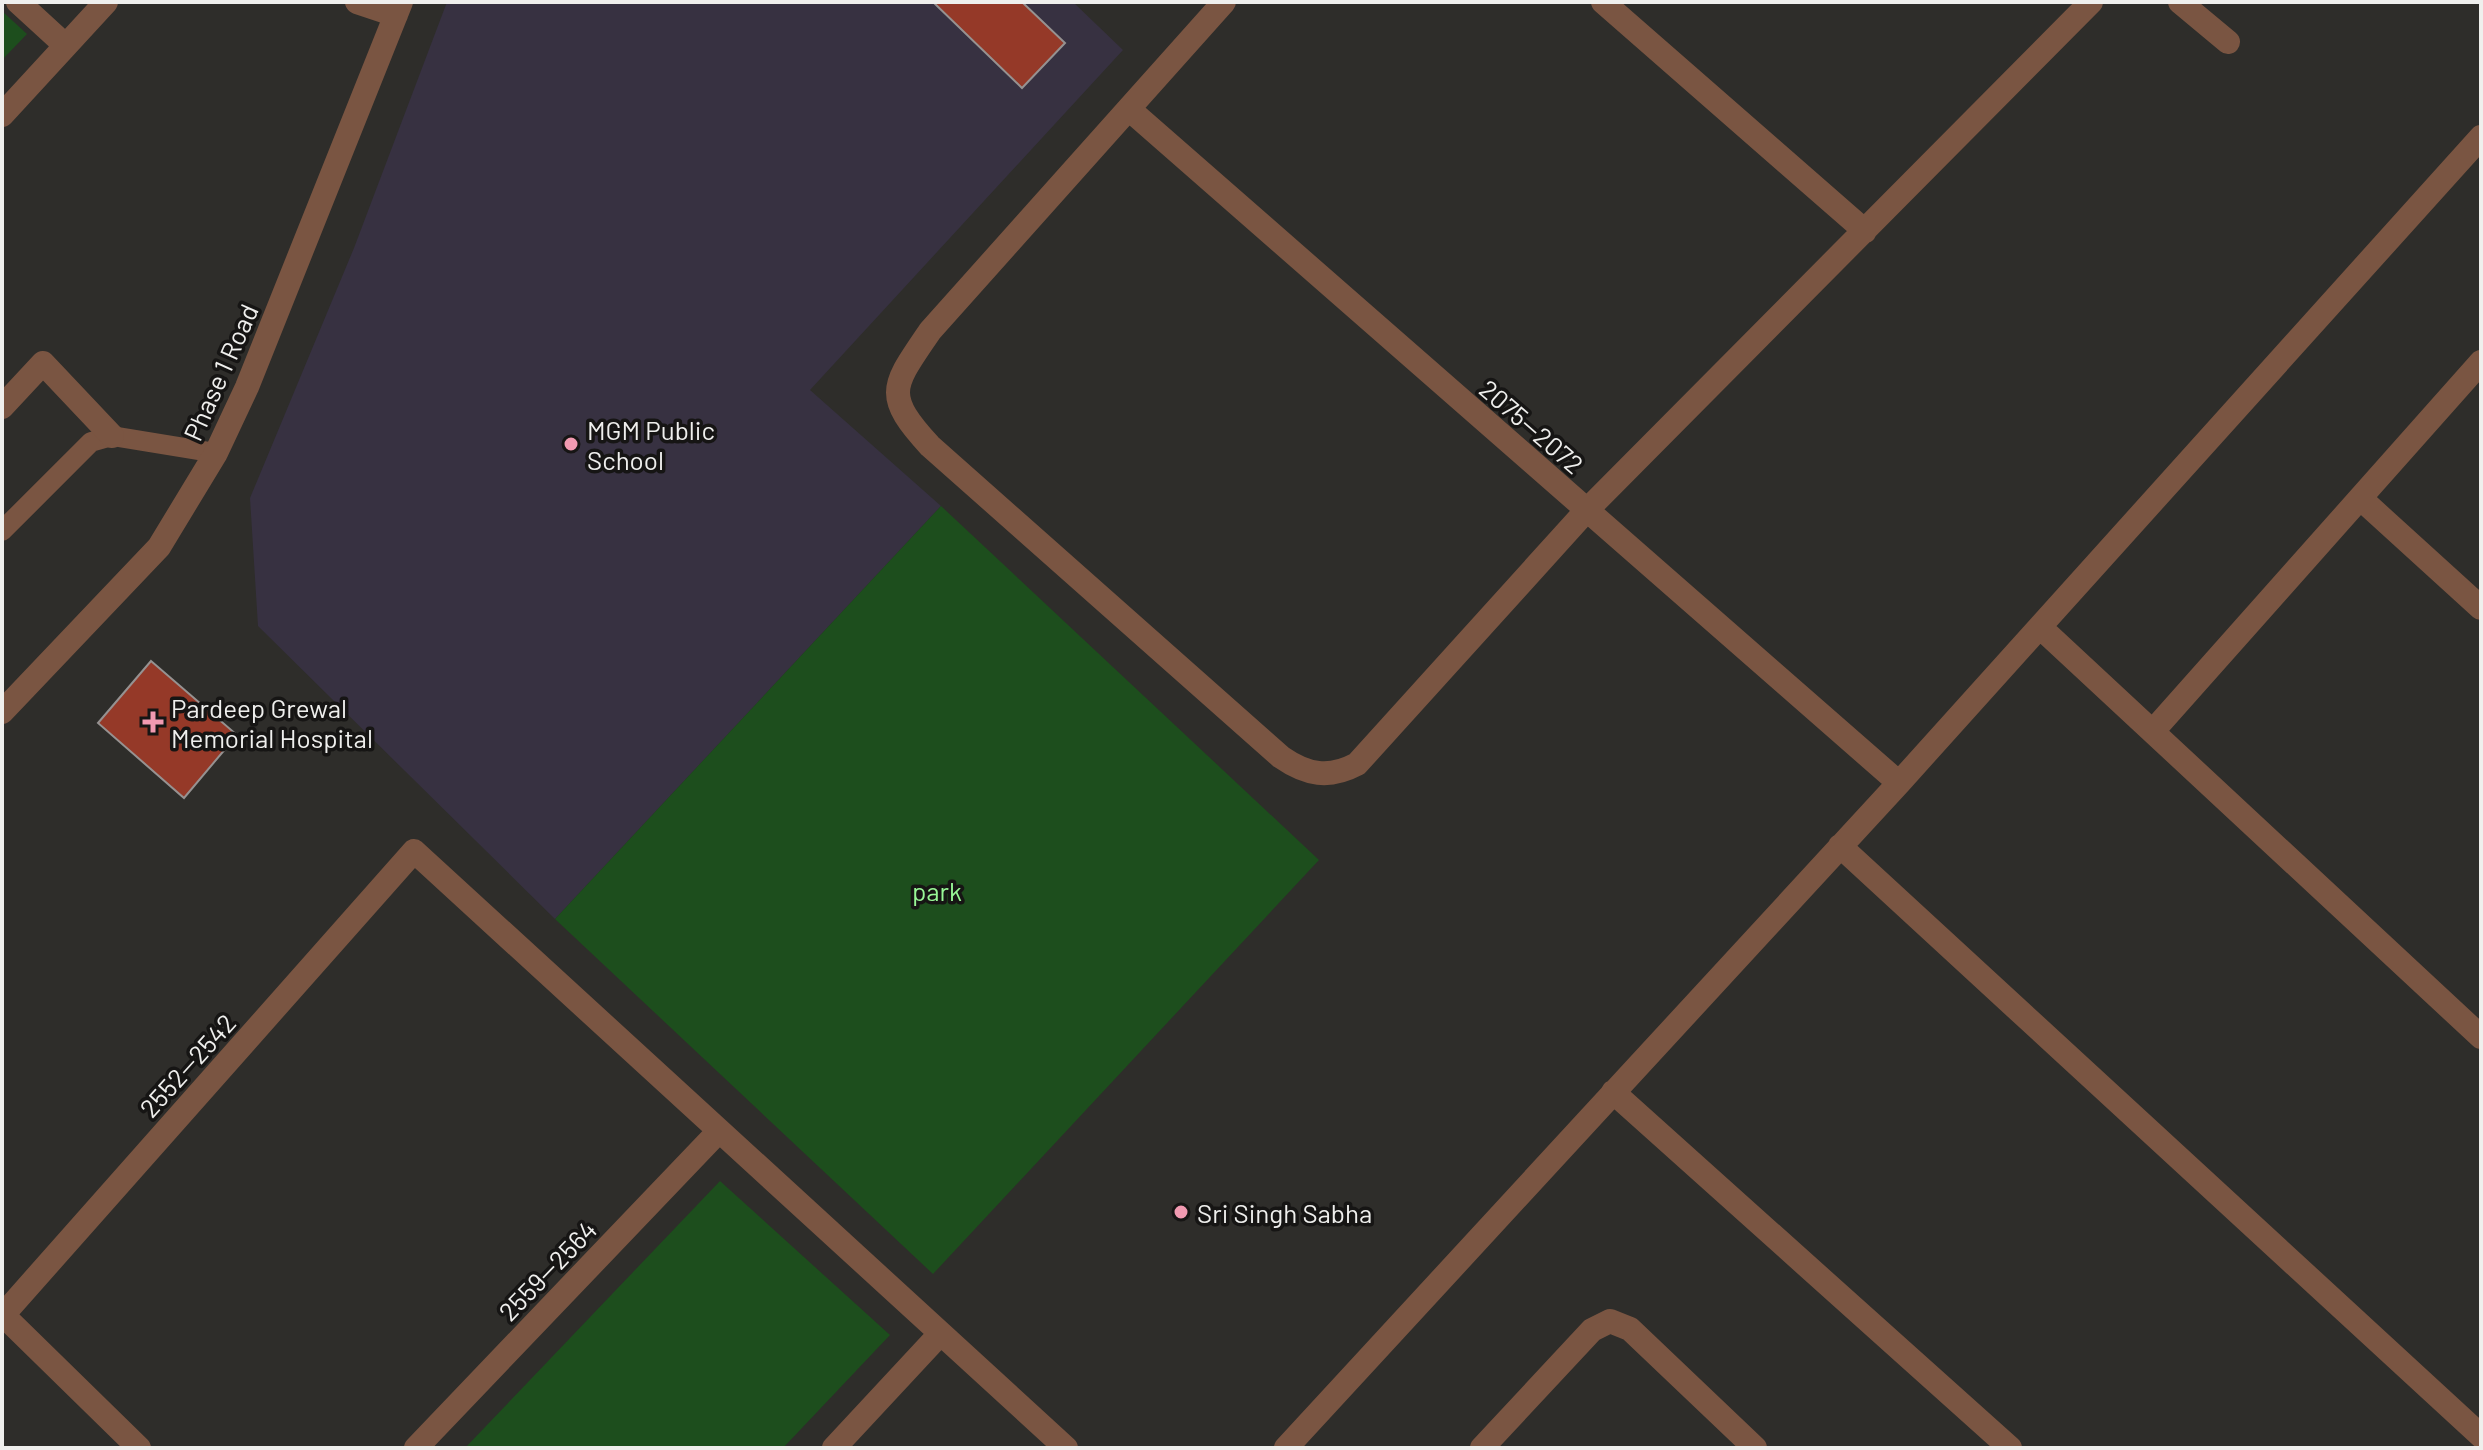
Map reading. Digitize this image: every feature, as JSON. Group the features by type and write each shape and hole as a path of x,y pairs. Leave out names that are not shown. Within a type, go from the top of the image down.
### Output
{"street":[{"path":"18,2 65,45"},
{"path":"2,115 106,2"},
{"path":"357,2 399,9"},
{"path":"1224,2 930,331 905,368 897,388 903,417 930,446 1281,757 1301,771 1319,774 1341,773 1357,764 1586,511 2091,2"},
{"path":"1603,2 1865,231"},
{"path":"2180,2 2228,42"},
{"name":"Phase 1 Road","path":"2,712 159,547 216,453 253,373 399,9"},
{"name":"2075--2072","path":"1130,110 1899,783"},
{"path":"1286,1448 1899,783 2481,137"},
{"path":"2153,731 2481,362"},
{"path":"2,407 43,363 112,436"},
{"path":"2360,498 2481,608"},
{"path":"2040,627 2481,1037"},
{"path":"1840,846 2481,1438 2474,1448"},
{"name":"2552--2542","path":"3,1316 414,851 719,1131"},
{"path":"1613,1092 2010,1448"},
{"path":"719,1131 1066,1448"},
{"name":"2559--2564","path":"416,1448 719,1131"},
{"path":"3,1316 139,1448"},
{"path":"1482,1448 1592,1330 1610,1321 1630,1329 1755,1448"},
{"path":"834,1448 940,1334"}],"lane":[{"path":"2,531 91,442 112,436 216,453"}],"shaded area":[{"name":"MGM Public School","path":"447,2 1073,2 1123,50 810,390 941,506 555,919 258,626 250,498 354,248"}],"green space":[{"path":"2,11 27,34 2,60"},
{"name":"park","path":"941,506 1319,860 933,1274 555,919"},
{"path":"720,1181 890,1335 783,1448 465,1448"}],"building":[{"path":"933,2 1022,2 1065,43 1022,88"},
{"path":"151,661 237,735 184,798 98,723"}],"place":[{"name":"MGM Public School","path":"571,444"},
{"name":"Pardeep Grewal Memorial Hospital","path":"153,722"},
{"name":"Sri Singh Sabha","path":"1181,1212"}]}
